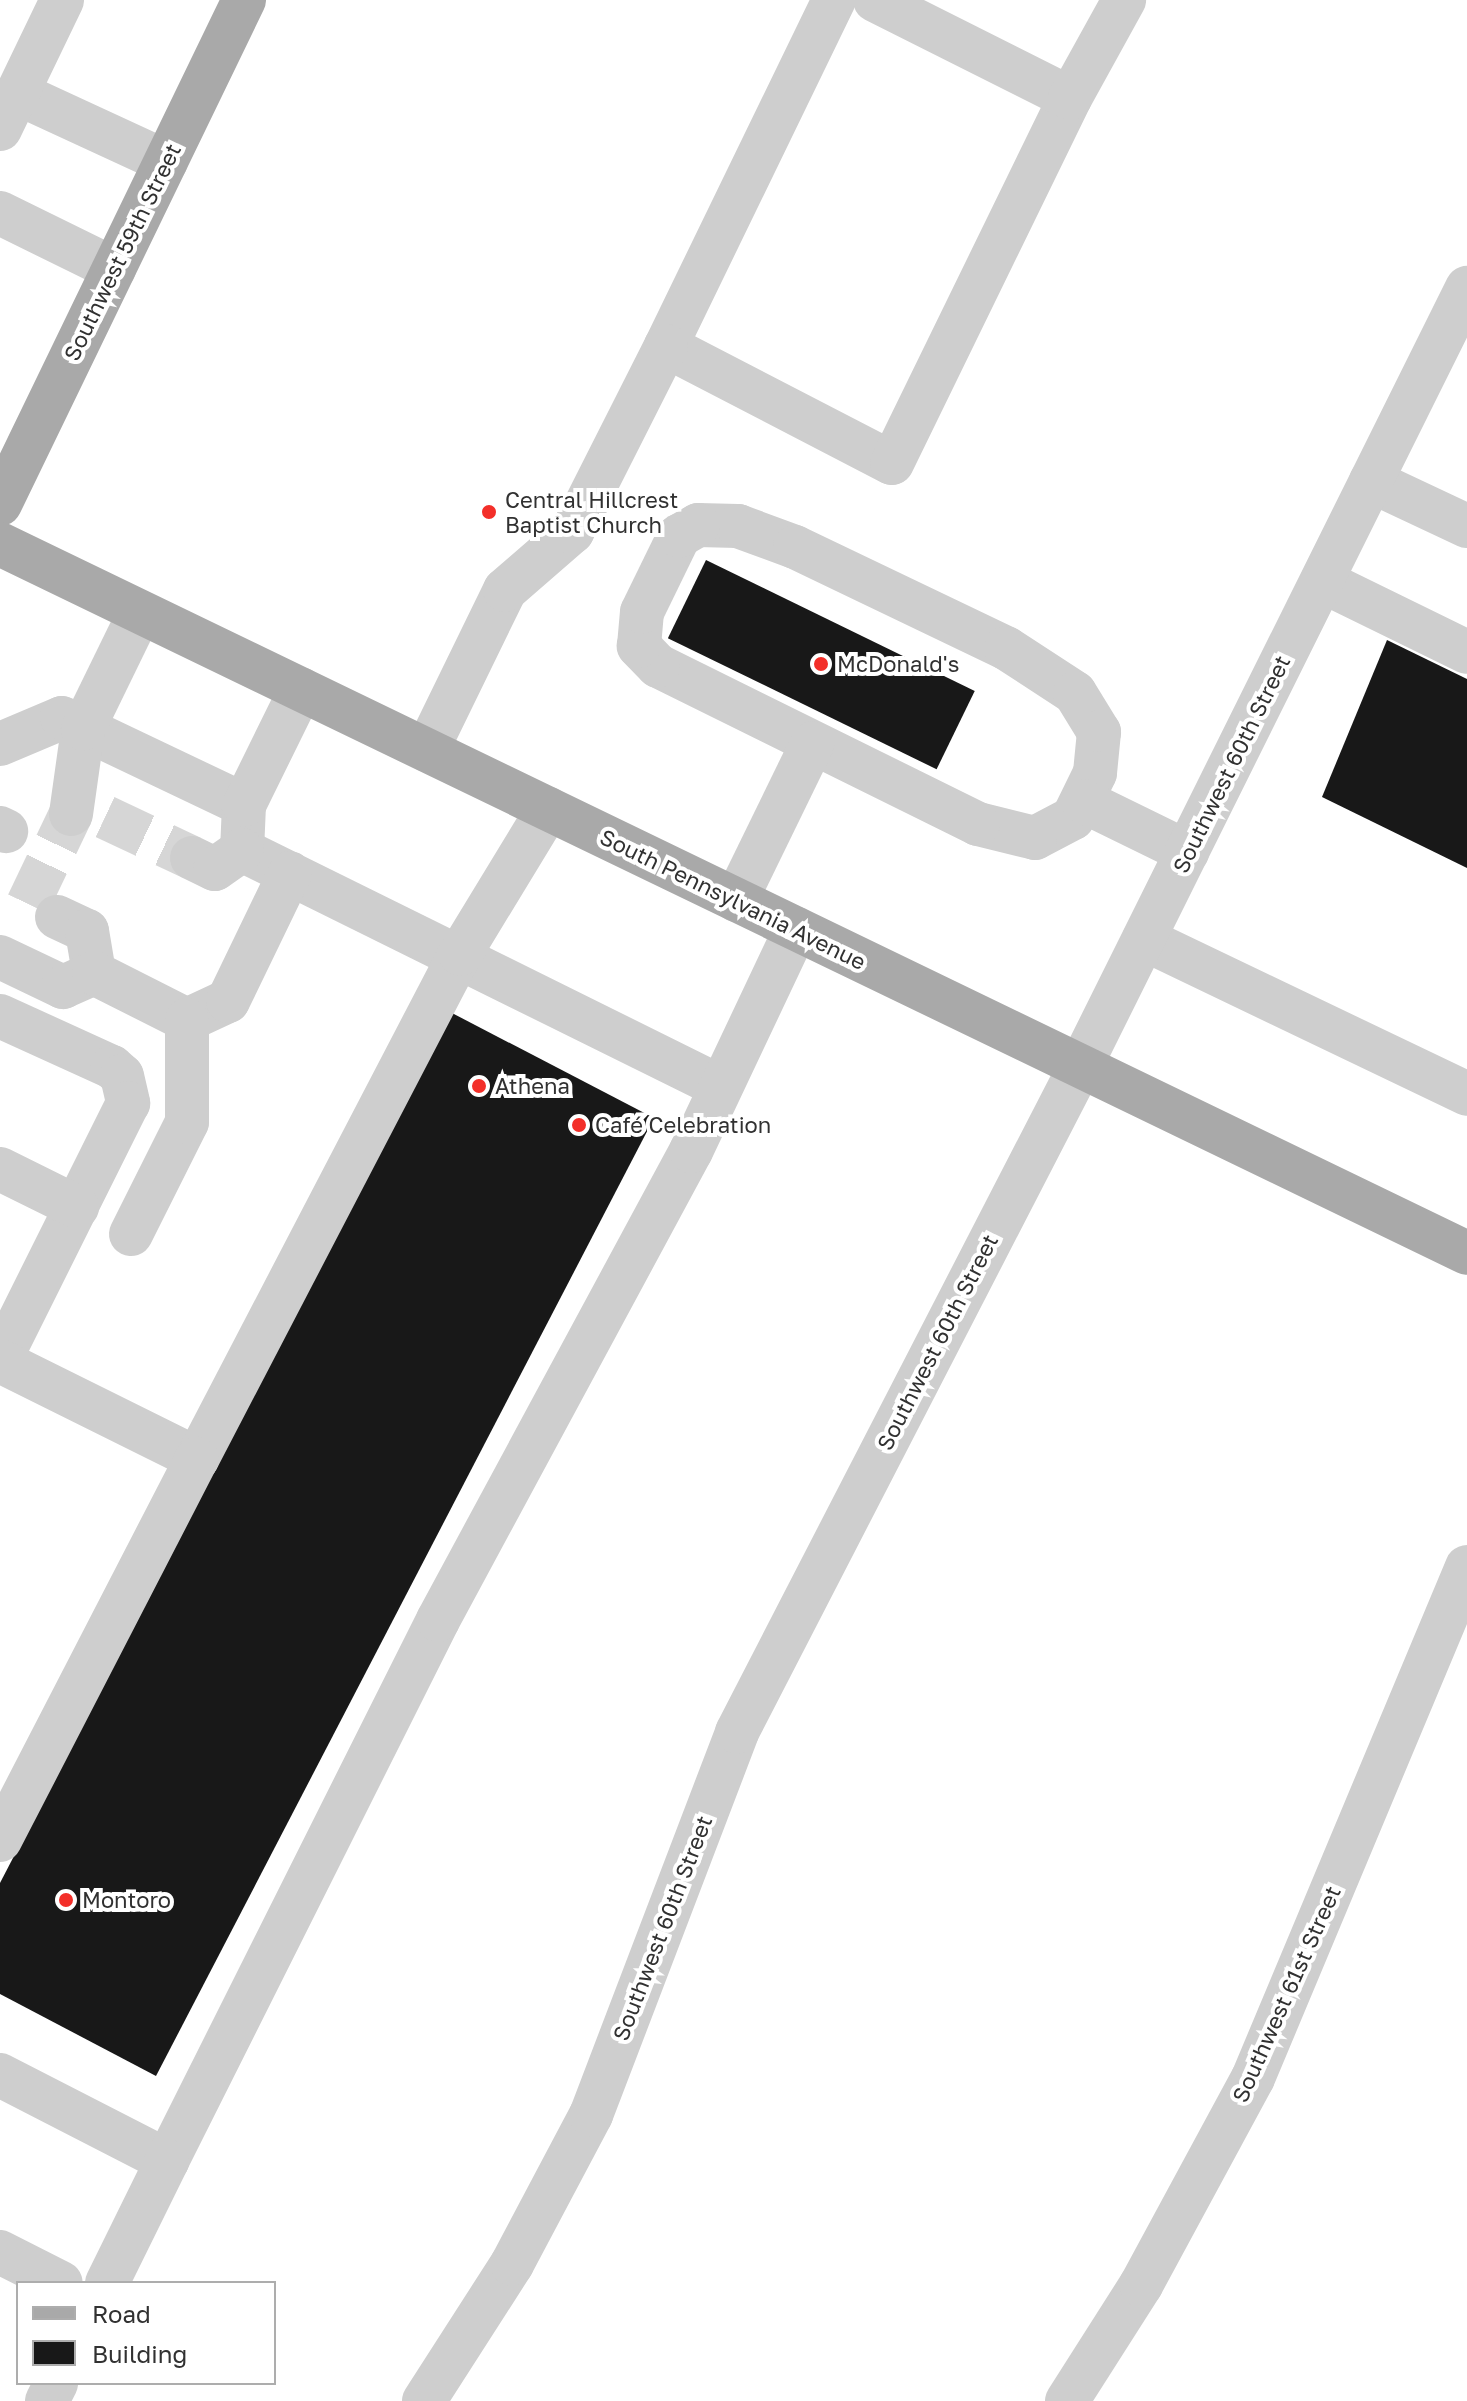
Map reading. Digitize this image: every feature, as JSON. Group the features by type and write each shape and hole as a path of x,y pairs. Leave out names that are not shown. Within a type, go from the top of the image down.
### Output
{"main road":[{"name":"Southwest 59th Street","path":"0,504 244,0"},
{"name":"South Pennsylvania Avenue","path":"0,544 1467,1253"}],"street":[{"path":"62,0 10,92 166,162"},
{"path":"427,750 505,590 572,532 834,0"},
{"path":"875,0 1070,98"},
{"path":"666,346 892,463 1070,98 1124,0"},
{"path":"0,213 114,269"},
{"name":"Southwest 60th Street","path":"424,2401 512,2264 591,2115 737,1732 1080,1067 1467,288"},
{"path":"1371,481 1467,526"},
{"path":"698,525 738,526 795,547 1006,648 1075,693 1099,732 1095,773 1073,818 1035,838 978,824 812,744 658,666 639,646 648,599 679,536 698,525"},
{"path":"1322,581 1467,652"},
{"path":"84,811 83,729 140,612"},
{"path":"242,850 244,805 301,689"},
{"path":"1,741 62,718 244,805"},
{"path":"736,900 812,744"},
{"path":"1083,801 1187,852"},
{"path":"0,1840 460,954 548,809"},
{"path":"192,858 215,869 242,850"},
{"path":"242,850 460,954 721,1087"},
{"path":"187,1020 228,1001 290,873"},
{"path":"57,917 87,931 94,973"},
{"path":"108,2281 438,1620 721,1087 796,929"},
{"path":"1144,939 1467,1094"},
{"path":"0,957 63,987 94,973"},
{"path":"94,973 187,1020"},
{"path":"0,1016 122,1076 128,1103 0,1360 197,1459"},
{"path":"131,1234 187,1122 187,1020"},
{"path":"0,1169 77,1207"},
{"name":"Southwest 61st Street","path":"1067,2401 1141,2285 1253,2078 1467,1567"},
{"path":"0,2075 167,2161"},
{"path":"0,2252 57,2281"}],"building":[{"name":"McDonald's","path":"706,560 975,691 937,769 668,638"},
{"path":"1387,640 1467,679 1467,868 1322,797"},
{"path":"452,1013 654,1118 156,2076 0,1994 0,1883"}],"tunnel":[{"path":"28,904 71,814"},
{"path":"105,817 192,858"}],"place":[{"name":"Central Hillcrest Baptist Church","path":"489,512"},
{"name":"McDonald's","path":"821,664"},
{"name":"Athena","path":"479,1086"},
{"name":"Café Celebration","path":"579,1125"},
{"name":"Montoro","path":"66,1900"}]}
